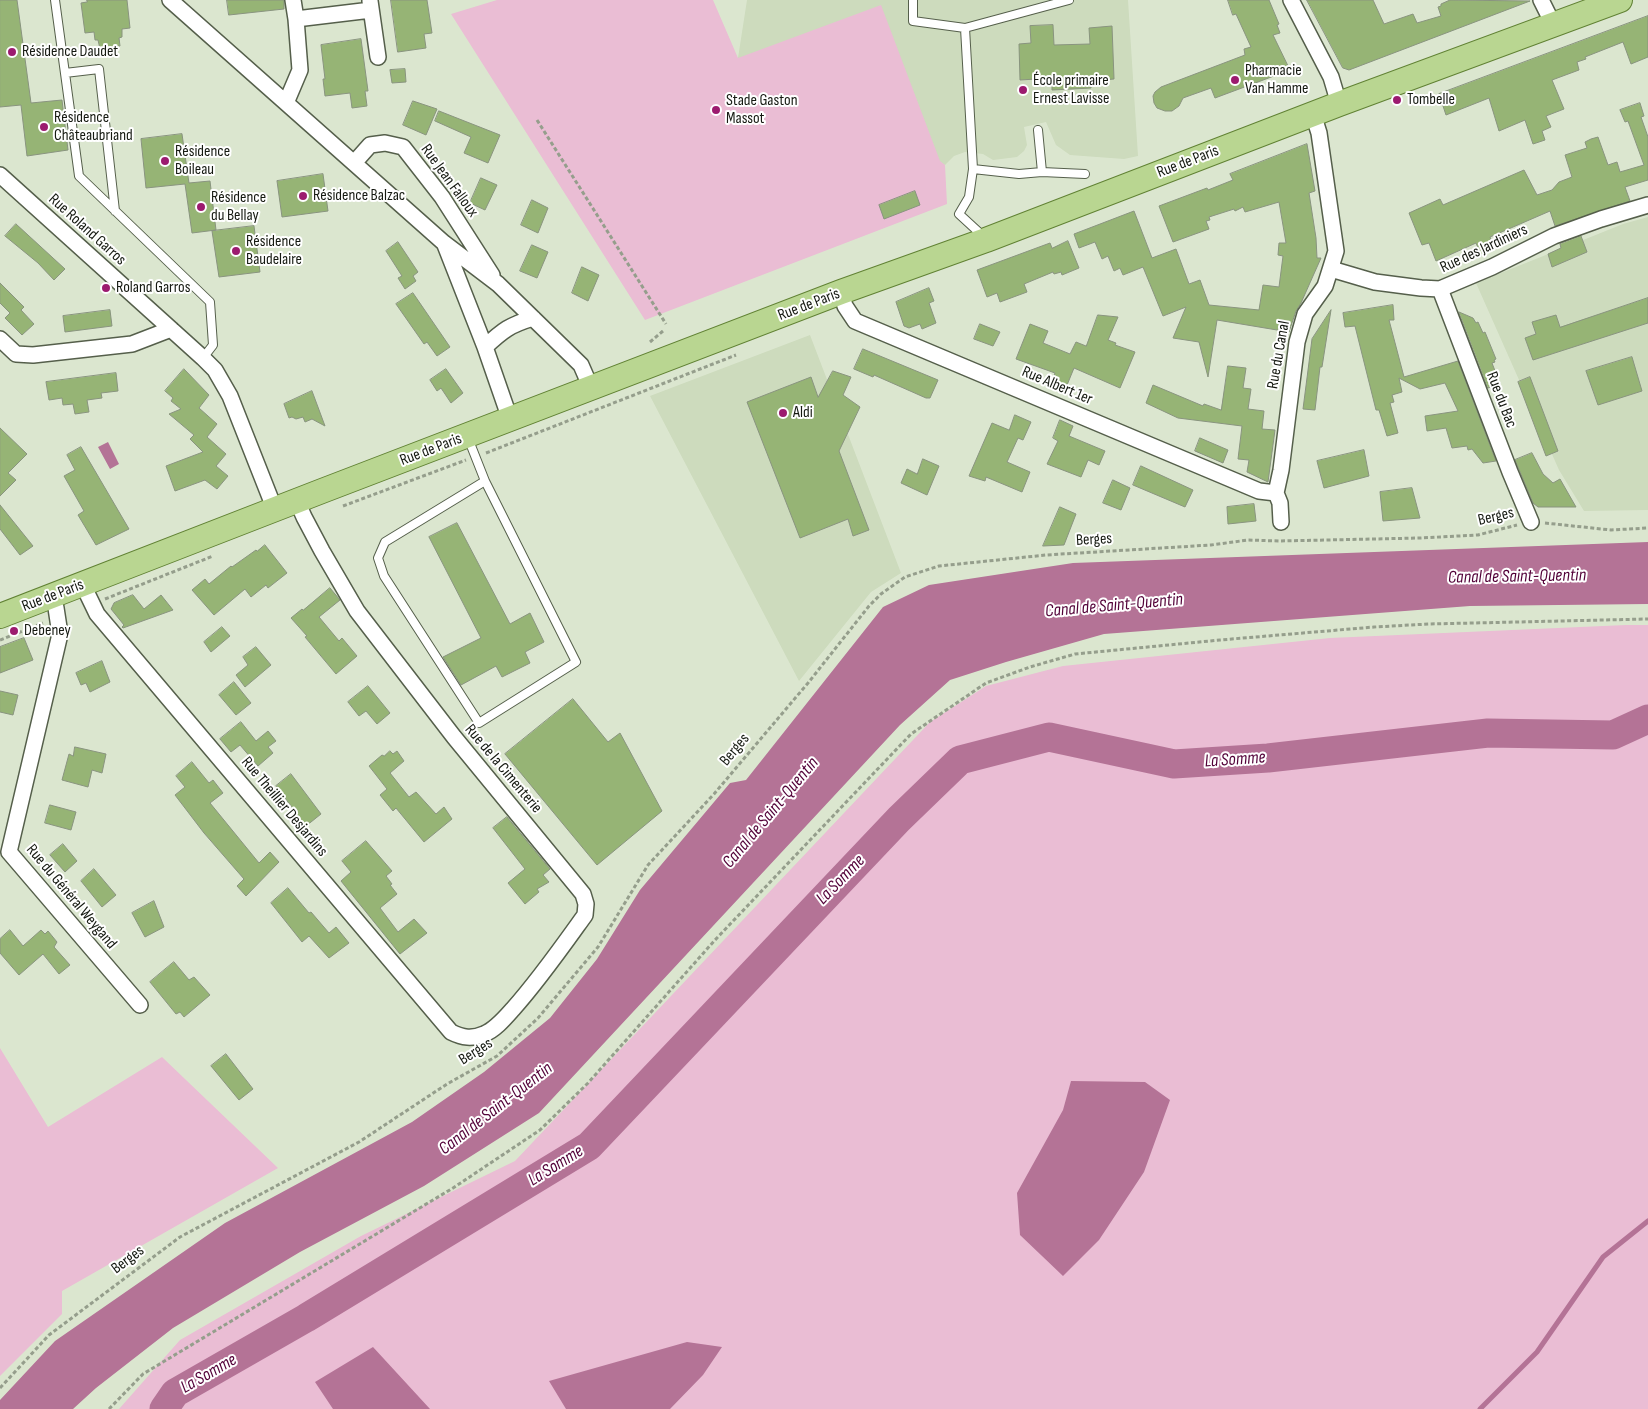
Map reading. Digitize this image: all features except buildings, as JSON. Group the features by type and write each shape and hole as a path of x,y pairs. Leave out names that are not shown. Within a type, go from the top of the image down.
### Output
{"main road":[{"name":"Rue de Paris","path":"0,616 54,606 87,595 297,501 471,447 510,419 841,292 986,240 1339,104 1620,0"}],"street":[{"name":"Rue Jean Falloux","path":"170,0 444,243 498,284 582,365 591,388"},
{"path":"286,103 300,70 293,0"},
{"path":"1291,0 1331,77 1339,104"},
{"path":"1541,0 1553,24"},
{"path":"296,19 370,5 378,57"},
{"name":"Rue du Canal","path":"1281,522 1280,503 1276,493 1282,470 1297,342 1305,314 1324,286 1331,270 1336,250 1319,133 1313,114"},
{"name":"Rue Jean Falloux","path":"354,163 370,145 385,143 403,147 442,197 498,284"},
{"name":"Rue Roland Garros","path":"0,175 214,370 230,396 275,510"},
{"name":"Rue des Jardiniers","path":"1331,270 1375,282 1440,289 1492,268 1554,236 1648,205"},
{"name":"Rue Jean Falloux","path":"444,243 485,346 510,419"},
{"name":"Rue du Bac","path":"1440,289 1531,522"},
{"name":"Rue Albert 1er","path":"841,292 845,306 855,321 1259,491 1276,493"},
{"path":"485,346 503,329 517,322 533,318"},
{"path":"0,339 16,354 33,356 132,344 171,330"},
{"name":"Rue de la Cimenterie","path":"297,501 318,544 357,611 454,737 583,894 586,904 585,915 530,990 502,1021 485,1034 470,1038"},
{"name":"Rue Theillier Desjardins","path":"87,595 104,622 451,1032 460,1037 470,1038"},
{"name":"Rue du Général Weygand","path":"54,606 60,634 9,852 140,1005"}],"lane":[{"path":"55,0 79,176 210,302 214,345 203,358"},
{"path":"913,0 913,21 965,28 1069,0"},
{"path":"965,28 973,168 969,197 959,214 986,240"},
{"path":"65,73 99,69 115,211"},
{"path":"1038,130 1042,172"},
{"path":"973,168 1020,174 1042,172 1086,174"},
{"path":"471,447 485,481 576,662 479,723 384,576 378,558 385,542 485,481"}],"path":[{"path":"537,120 666,324"},
{"path":"340,507 471,447 743,353"},
{"name":"Berges","path":"0,1388 49,1335 180,1237 360,1142 447,1084 497,1056 538,1018 598,947 648,865 714,794 808,683 869,606 881,594 905,577 939,566 1046,555 1211,545 1248,540 1384,539 1478,535 1531,522 1611,530 1648,528"},
{"path":"87,595 222,553"},
{"path":"0,640 54,606"},
{"path":"109,1409 143,1374 453,1188 540,1130 588,1083 715,940 911,734 986,682 1075,654 1220,640 1429,624 1648,619"}],"shaded area":[{"name":"Stade Gaston Massot","path":"497,0 713,0 738,58 881,5 940,161 945,165 947,204 645,320 451,14"},
{"name":"École primaire Ernest Lavisse","path":"747,0 1128,0 1138,156 1124,159 1070,155 1056,145 1046,122 1024,127 1027,145 1024,151 1017,157 993,160 983,154 965,152 954,156 945,165 738,58"},
{"path":"1648,217 1648,510 1584,511 1559,470 1476,283 1623,224"},
{"path":"810,335 901,573 871,592 799,681 650,396"},
{"path":"1648,625 1648,1409 119,1409 180,1340 361,1236 515,1161 930,722 986,686 1063,666 1330,638"},
{"path":"0,1048 48,1127 162,1057 278,1168 62,1291 62,1314 0,1376"}],"water":[{"path":"108,442 119,464 110,469 98,447"},
{"name":"Canal de Saint-Quentin","path":"1648,542 1648,604 1470,606 1104,634 950,680 900,725 539,1113 424,1186 300,1252 173,1328 96,1388 73,1409 0,1409 0,1400 55,1341 225,1223 412,1122 484,1072 550,1018 597,959 640,890 730,783 746,780 883,607 929,585 1073,563"},
{"path":"1071,1081 1145,1082 1170,1100 1144,1172 1099,1240 1063,1276 1020,1235 1017,1193 1063,1110"},
{"path":"687,1342 722,1347 703,1375 670,1409 566,1409 549,1381"},
{"path":"373,1347 430,1409 333,1409 315,1382"}],"waterway":[{"name":"La Somme","path":"164,1409 175,1393 306,1318 589,1146 899,819 960,760 1049,737 1174,764 1268,758 1488,733 1613,735 1648,719"},
{"path":"1480,1409 1537,1352 1603,1257 1648,1221"}],"place":[{"name":"Résidence Daudet","path":"12,52"},
{"name":"Pharmacie Van Hamme","path":"1235,80"},
{"name":"École primaire Ernest Lavisse","path":"1023,90"},
{"name":"Tombelle","path":"1397,100"},
{"name":"Stade Gaston Massot","path":"716,110"},
{"name":"Résidence Châteaubriand","path":"44,127"},
{"name":"Résidence Boileau","path":"165,161"},
{"name":"Résidence Balzac","path":"303,196"},
{"name":"Résidence du Bellay","path":"201,207"},
{"name":"Résidence Baudelaire","path":"236,251"},
{"name":"Roland Garros","path":"106,288"},
{"name":"Aldi","path":"783,413"},
{"name":"Debeney","path":"14,631"}]}
